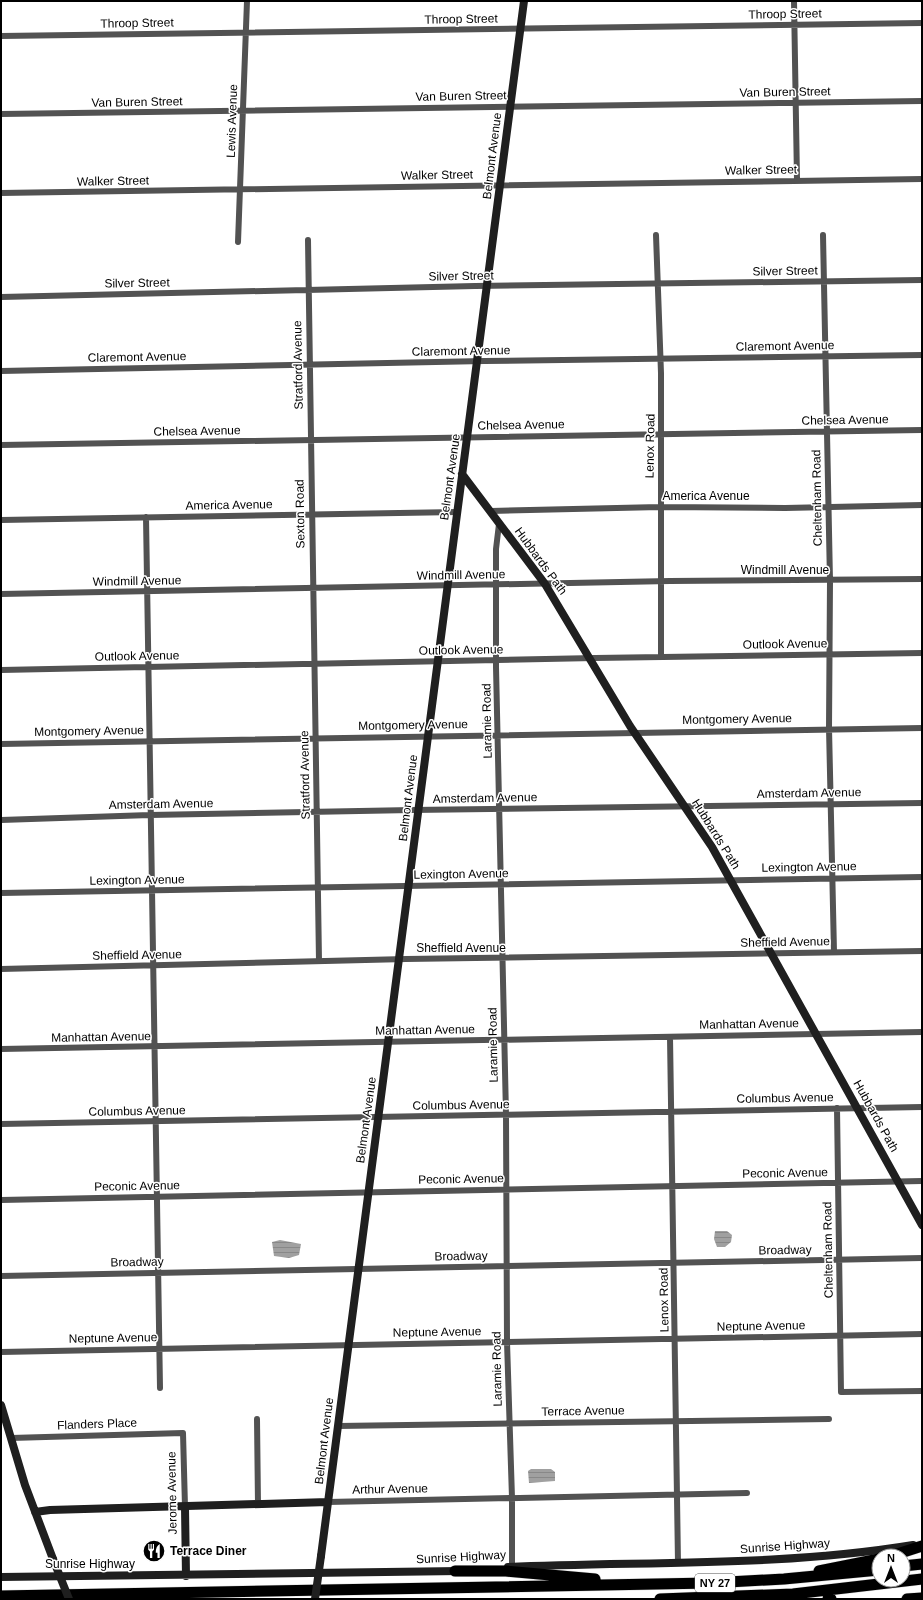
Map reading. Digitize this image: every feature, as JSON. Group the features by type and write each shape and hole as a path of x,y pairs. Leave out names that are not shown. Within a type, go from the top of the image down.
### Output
{"highway":[{"path":"911,1548 922,1544"},
{"path":"784,1579 871,1561"},
{"path":"911,1565 922,1564"},
{"path":"456,1572 510,1571 646,1584"},
{"name":"NY 27","path":"1,1596 646,1584 784,1579 871,1571"},
{"name":"NY 27","path":"660,1599 774,1595 831,1591 922,1579"},
{"path":"774,1595 810,1599"},
{"path":"907,1599 922,1598"}],"main road":[{"name":"Belmont Avenue","path":"315,1599 524,1"},
{"name":"Hubbards Path","path":"462,474 545,584 634,732 704,835 731,880 770,954 858,1108 922,1225"},
{"path":"1,1405 35,1512 69,1599"},
{"name":"Arthur Avenue","path":"35,1512 50,1510 328,1502"},
{"name":"Jerome Avenue","path":"185,1507 186,1576"},
{"name":"Sunrise Highway","path":"1,1578 456,1572 512,1567 800,1559 922,1544"}],"street":[{"name":"Lewis Avenue","path":"238,242 247,1"},
{"path":"794,1 796,180"},
{"name":"Throop Street","path":"1,36 922,23"},
{"name":"Van Buren Street","path":"1,114 922,101"},
{"name":"Walker Street","path":"1,192 922,179"},
{"name":"Lenox Road","path":"656,235 659,359 661,373 661,656"},
{"name":"Cheltenham Road","path":"823,235 830,581 828,654 834,952"},
{"path":"308,240 308,290"},
{"name":"Silver Street","path":"1,297 487,286 922,280"},
{"name":"Stratford Avenue","path":"308,290 310,440"},
{"name":"Claremont Avenue","path":"1,371 922,355"},
{"name":"Chelsea Avenue","path":"1,445 467,436 922,430"},
{"name":"Sexton Road","path":"310,440 312,589"},
{"name":"America Avenue","path":"491,511 660,507 922,504"},
{"name":"America Avenue","path":"1,520 457,512"},
{"path":"146,517 151,891 157,1121 160,1388"},
{"name":"Laramie Road","path":"499,524 496,543 496,660 506,1115 507,1342 512,1498 512,1567"},
{"name":"Windmill Avenue","path":"1,594 661,582 922,579"},
{"name":"Stratford Avenue","path":"312,589 319,962"},
{"name":"Outlook Avenue","path":"1,670 661,656 922,653"},
{"name":"Montgomery Avenue","path":"1,744 829,728 922,728"},
{"name":"Amsterdam Avenue","path":"1,820 150,815 418,810 922,803"},
{"name":"Lexington Avenue","path":"1,893 922,877"},
{"name":"Sheffield Avenue","path":"1,969 399,960 922,951"},
{"name":"Manhattan Avenue","path":"1,1050 922,1032"},
{"name":"Lenox Road","path":"670,1037 676,1338 678,1563"},
{"name":"Columbus Avenue","path":"1,1124 922,1107"},
{"name":"Cheltenham Road","path":"837,1108 841,1392 922,1391"},
{"name":"Peconic Avenue","path":"1,1200 922,1181"},
{"name":"Broadway","path":"1,1276 922,1258"},
{"name":"Neptune Avenue","path":"1,1352 922,1334"},
{"path":"257,1419 258,1505"},
{"name":"Terrace Avenue","path":"338,1426 829,1419"},
{"name":"Flanders Place","path":"11,1438 183,1433"},
{"name":"Jerome Avenue","path":"183,1433 185,1507"},
{"name":"Arthur Avenue","path":"328,1502 747,1493"}],"shaded area":[{"path":"715,1231 727,1231 732,1235 731,1242 725,1247 717,1247 714,1239"},
{"path":"280,1240 301,1244 299,1255 289,1258 274,1256 272,1242"},
{"path":"531,1469 551,1469 555,1472 555,1481 529,1483 528,1471"}],"place":[{"name":"Terrace Diner","path":"154,1551"}]}
